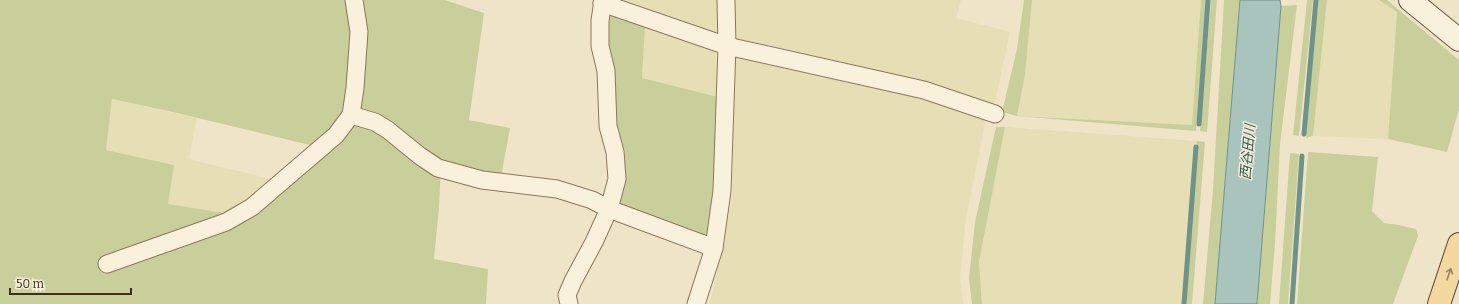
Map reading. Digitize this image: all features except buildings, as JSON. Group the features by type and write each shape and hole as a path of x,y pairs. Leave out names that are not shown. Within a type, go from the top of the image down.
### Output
{"main road":[{"path":"1438,304 1459,244"}],"street":[{"path":"107,264 226,222 252,207 336,135 351,115 358,65 359,32 354,0"},
{"path":"696,304 714,248 722,191 727,46 726,0"},
{"path":"1410,0 1459,40"},
{"path":"569,304 567,296 609,209 618,179 615,152 608,126 606,71 600,46 602,1 727,46 924,90 995,114"},
{"path":"351,115 375,122 384,127 420,156 438,168 482,180 557,188 592,200 609,209 714,248"}],"shaded area":[{"path":"613,0 721,0 721,32 716,37"},
{"path":"733,0 961,0 956,18 1010,32 995,102 990,106 737,41 733,35"},
{"path":"1032,0 1201,0 1192,125 1017,116 1025,75"},
{"path":"1327,0 1379,0 1397,12 1388,139 1313,136"},
{"path":"645,26 712,49 716,54 718,97 642,78"},
{"path":"734,55 903,91 986,118 966,218 960,278 963,304 708,304 712,295 732,199"},
{"path":"112,99 197,118 189,159 275,180 231,214 168,204 174,165 106,150"},
{"path":"1005,127 1197,141 1182,304 982,304 979,262"}],"green space":[{"path":"0,0 445,0 484,13 469,120 510,128 501,177 441,164 439,208 434,259 488,269 486,304 0,304","holes":["112,99 314,146 231,214 168,204 174,165 106,150"]},
{"path":"1024,0 1032,0 1025,75 1017,116 1002,112 1017,49"},
{"path":"1201,0 1206,0 1196,131 1017,116 1192,125"},
{"path":"1211,0 1217,0 1207,132 1200,131"},
{"path":"1224,0 1240,0 1215,304 1203,304 1213,190"},
{"path":"1307,0 1313,0 1299,136 1293,135"},
{"path":"1318,0 1327,0 1313,136 1306,138"},
{"path":"1379,0 1387,0 1459,60 1459,109 1447,152 1388,139 1397,12"},
{"path":"1297,5 1280,144 1275,244 1270,304 1257,304 1281,6"},
{"path":"612,15 645,26 642,78 718,97 714,185 706,239 620,203 605,18"},
{"path":"996,127 1005,127 979,262 982,304 972,304 969,278 975,222"},
{"path":"1197,141 1205,142 1192,304 1182,304"},
{"path":"1308,152 1378,157 1372,211 1384,223 1416,229 1418,236 1393,304 1297,304"},
{"path":"1290,153 1299,154 1288,304 1279,304"}],"water":[{"name":"西谷田川","path":"1240,0 1280,0 1281,6 1257,304 1215,304"}],"waterway":[{"path":"1199,124 1208,0"},
{"path":"1304,134 1316,0"},
{"path":"1184,304 1196,147"},
{"path":"1292,304 1302,156"}]}
